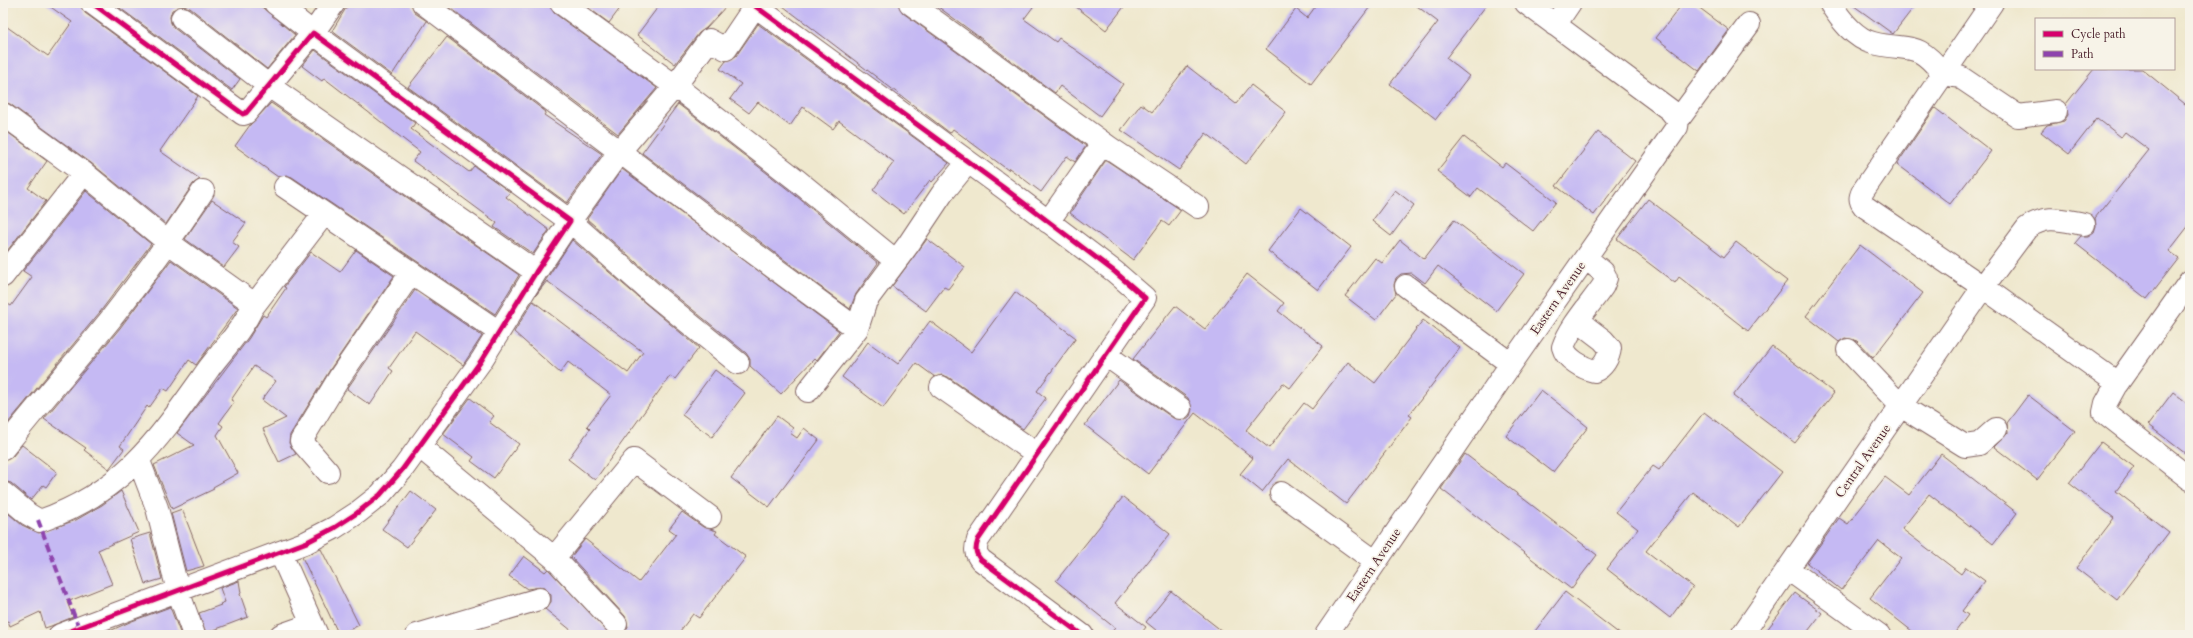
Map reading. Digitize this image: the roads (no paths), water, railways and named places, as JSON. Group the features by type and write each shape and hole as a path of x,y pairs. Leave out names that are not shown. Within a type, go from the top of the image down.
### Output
{"street":[{"path":"92,3 241,114 246,113 270,86 313,33 334,3"},
{"path":"275,3 313,33 570,221 653,294 738,363"},
{"path":"423,3 739,242 857,329"},
{"path":"561,3 675,86 798,181 896,261"},
{"path":"910,3 1103,143 1198,207"},
{"path":"1542,12 1570,3"},
{"path":"1830,3 1841,19 1864,39 1872,42 1914,48 1932,60 1944,74 1960,77 2018,116 2056,111"},
{"path":"1992,3 1863,190 1860,196 1860,202 1983,287 2117,384"},
{"path":"60,635 314,538 357,513 380,494 402,470 481,361 536,272 620,151 675,86 710,40 726,49 753,5 968,162 1115,272 1145,298 978,540 975,548 976,554 981,560 1082,635"},
{"path":"1542,12 1670,110 1678,120"},
{"path":"182,18 270,86 536,272"},
{"name":"Eastern Avenue","path":"1326,635 1511,364 1672,135 1678,120 1749,24"},
{"path":"3,114 84,173 169,243 250,301 252,308"},
{"path":"1048,222 1103,143"},
{"path":"808,391 857,329 866,301 896,261 942,194 968,162"},
{"path":"3,276 84,173"},
{"path":"285,187 499,332"},
{"path":"3,449 45,396 110,320 169,243 203,191"},
{"path":"3,492 28,514 40,521 75,507 89,499 139,461 158,440 252,308 324,214"},
{"name":"Central Avenue","path":"1742,635 1983,287 2027,228 2048,218 2084,224"},
{"path":"1578,321 1603,286 1606,278 1603,272 1586,258"},
{"path":"328,472 301,441 341,375 411,273"},
{"path":"2190,280 2117,384 2106,403 2104,412 2190,479"},
{"path":"1406,286 1511,364"},
{"path":"1848,350 1901,406 1964,446 1979,444 1996,430"},
{"path":"1106,355 1180,408"},
{"path":"941,387 1037,454"},
{"path":"419,446 554,558 616,624"},
{"path":"554,558 634,460 710,517"},
{"path":"139,461 157,508 178,591 194,635"},
{"path":"1281,493 1376,562"},
{"path":"280,552 315,630 281,635"},
{"path":"1788,569 1879,635"},
{"path":"417,635 442,632 539,599"}]}
